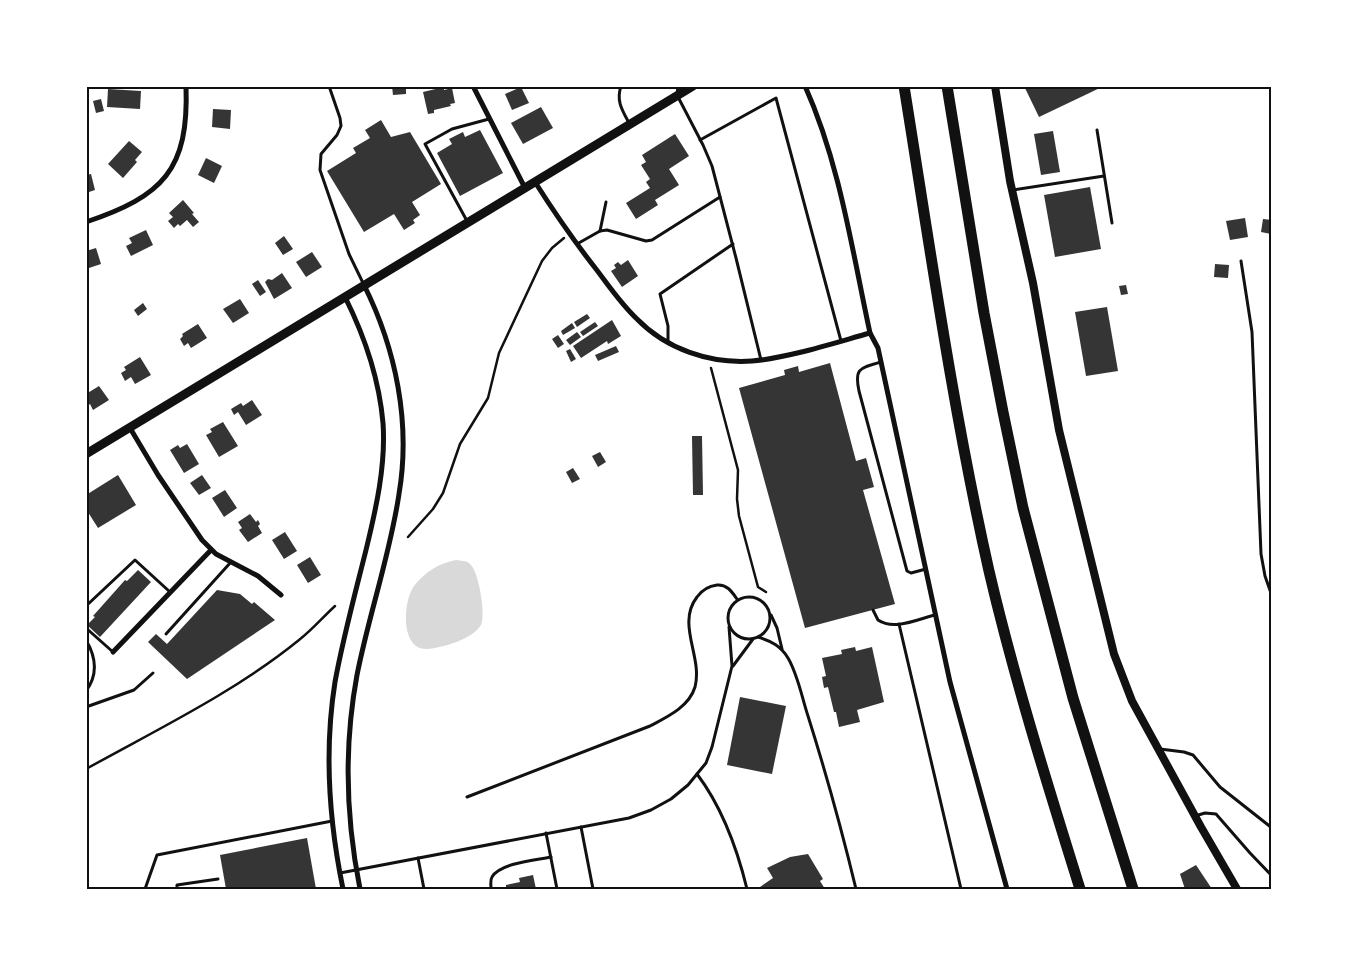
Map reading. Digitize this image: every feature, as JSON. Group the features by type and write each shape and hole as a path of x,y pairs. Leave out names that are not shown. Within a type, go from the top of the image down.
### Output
{"highway":[{"path":"904,86 955,398 989,568 1024,710 1080,889"},
{"path":"947,86 984,313 1023,508 1073,698 1133,889"}],"main road":[{"path":"86,454 630,124 678,91 693,86"}],"street":[{"path":"86,222 116,212 140,200 156,186 170,169 178,154 184,135 186,86"},
{"path":"805,86 823,129 835,169 870,333 876,342 882,362 935,615 963,733 1007,889"},
{"path":"995,86 1012,190 1033,284 1059,430 1108,636 1126,688 1195,817 1237,889"},
{"path":"474,88 525,188"},
{"path":"535,182 569,234 630,312 644,326 668,342 713,359 741,361 761,360 870,333"},
{"path":"360,889 350,817 348,786 353,705 357,674 400,493 403,442 399,394 393,363 378,314 364,285"},
{"path":"343,889 332,821 329,764 331,712 340,655 376,504 383,450 383,425 376,378 361,330 345,297"},
{"path":"130,428 190,525 211,550 258,576 281,595"},
{"path":"113,652 211,550"}],"lane":[{"path":"329,86 340,118 340,126 337,135 321,154 320,170 349,254 364,285"},
{"path":"621,86 620,104 630,124"},
{"path":"678,91 712,166 761,360"},
{"path":"700,140 776,98 841,341"},
{"path":"468,222 425,144 452,129 489,119"},
{"path":"1097,130 1112,223"},
{"path":"1012,190 1104,176"},
{"path":"577,244 600,231 606,230 646,241 652,240 720,197"},
{"path":"600,231 606,202"},
{"path":"668,342 668,326 660,294 733,244"},
{"path":"1241,261 1252,332 1261,554 1272,596"},
{"path":"882,362 859,370 856,377 906,568 910,573 926,569"},
{"path":"86,606 135,560 170,592"},
{"path":"166,634 230,562"},
{"path":"467,797 650,726 677,711 685,704 695,686 696,668 689,627 691,608 694,601 705,589 718,585 729,588 738,599"},
{"path":"340,874 629,818 651,810 672,799 698,774 706,763 732,666 728,611 738,599 746,596 756,598 764,604 777,628 782,650"},
{"path":"873,610 876,618 890,625 935,615"},
{"path":"758,637 768,627 769,613"},
{"path":"899,624 961,889"},
{"path":"729,627 736,635 742,638 758,637 772,641 782,650 792,667 842,830 856,889"},
{"path":"86,628 113,652"},
{"path":"732,666 753,638"},
{"path":"86,640 93,653 95,670 93,680 86,691"},
{"path":"86,707 134,690 153,673"},
{"path":"1158,749 1193,755 1214,781 1272,828"},
{"path":"698,774 728,829 742,866 747,889"},
{"path":"1195,817 1206,812 1216,814 1272,876"},
{"path":"145,889 157,855 332,821"},
{"path":"580,826 593,889"},
{"path":"546,833 557,889"},
{"path":"490,889 491,878 498,870 506,866 551,857"},
{"path":"418,858 424,889"},
{"path":"177,889 177,884 218,879"}],"path":[{"path":"408,536 427,516 443,493 460,444 488,398 499,353 542,262 552,248 569,234"},
{"path":"711,368 738,470 737,498 739,516 758,587 766,592"},
{"path":"86,769 201,704 263,666 301,639 335,606"}],"shaded area":[{"path":"456,560 468,563 476,575 483,613 481,625 471,635 449,645 427,649 418,647 412,642 406,624 410,593 427,573 438,566"}],"building":[{"path":"392,86 406,86 406,94 393,95"},
{"path":"1024,86 1104,86 1039,117"},
{"path":"444,87 444,90 452,88 455,103 428,114 423,92"},
{"path":"521,87 529,103 512,110 505,94"},
{"path":"108,89 141,91 140,109 107,107"},
{"path":"101,99 104,111 96,113 93,101"},
{"path":"541,107 553,128 523,144 511,123"},
{"path":"213,109 231,110 230,129 212,127"},
{"path":"381,120 391,137 410,132 441,184 412,202 420,215 413,220 415,223 404,230 394,214 364,232 327,171 356,153 353,148 370,138 365,130"},
{"path":"480,130 503,173 460,196 437,153 452,144 449,139 463,132 465,137"},
{"path":"1053,131 1060,172 1041,175 1034,134"},
{"path":"675,134 689,156 669,169 679,185 655,200 658,205 636,219 626,203 650,188 646,182 650,179 641,165 646,162 642,155"},
{"path":"129,141 142,152 135,160 137,162 123,178 108,164"},
{"path":"206,158 222,166 214,183 198,175"},
{"path":"91,174 95,190 86,193 86,175"},
{"path":"1090,187 1101,249 1055,257 1044,195"},
{"path":"183,200 199,222 193,227 187,220 174,228 168,221 173,217 169,213"},
{"path":"1245,218 1248,237 1230,240 1226,221"},
{"path":"1263,219 1272,220 1271,234 1261,232"},
{"path":"146,230 153,245 131,256 126,246 132,243 129,238"},
{"path":"284,236 293,249 283,255 275,243"},
{"path":"96,248 101,264 86,269 86,251"},
{"path":"312,252 322,267 306,277 296,262"},
{"path":"628,260 638,276 622,287 611,271 616,268 614,265 618,262 621,265"},
{"path":"1215,264 1229,265 1228,278 1214,277"},
{"path":"282,273 292,288 274,299 265,282 268,279 272,280"},
{"path":"258,280 266,292 260,296 252,284"},
{"path":"1126,285 1128,294 1121,295 1119,286"},
{"path":"240,299 249,313 233,323 223,309"},
{"path":"143,303 147,309 138,316 134,310"},
{"path":"1107,307 1118,371 1086,376 1075,312"},
{"path":"587,314 590,318 577,327 574,322"},
{"path":"612,320 621,336 608,344 607,341 581,358 573,346"},
{"path":"595,322 598,326 583,336 580,332"},
{"path":"572,323 575,328 563,335 561,331"},
{"path":"198,324 207,338 191,348 188,343 184,346 180,339 183,336 182,334"},
{"path":"577,332 581,337 570,345 566,340"},
{"path":"558,335 564,344 558,348 552,339"},
{"path":"616,346 619,352 598,361 595,355"},
{"path":"570,349 576,359 571,362 566,351"},
{"path":"140,357 151,375 135,384 131,377 125,381 121,373 126,370 124,367"},
{"path":"830,363 856,461 866,458 874,487 863,490 895,604 805,628 739,388 785,375 784,370 798,366 799,372"},
{"path":"99,386 109,400 93,410 90,404 86,407 86,394"},
{"path":"252,400 262,415 246,425 238,412 234,415 231,409 241,403 243,406"},
{"path":"223,422 238,446 219,457 206,435 212,432 210,429"},
{"path":"692,436 702,436 703,495 693,495"},
{"path":"187,444 199,464 184,473 170,450 178,445 180,448"},
{"path":"600,452 606,462 598,467 592,456"},
{"path":"573,468 580,479 572,483 566,472"},
{"path":"118,475 136,505 98,528 86,509 86,495"},
{"path":"202,475 211,488 199,495 190,483"},
{"path":"225,490 237,508 224,517 212,498"},
{"path":"250,514 256,522 258,520 260,524 258,526 262,533 248,542 239,530 242,528 238,522"},
{"path":"285,532 297,551 284,559 272,540"},
{"path":"310,557 321,575 308,583 297,565"},
{"path":"138,570 151,582 100,637 87,625 125,580 127,581"},
{"path":"217,590 240,594 252,604 254,602 275,620 187,679 148,642 156,634 167,644"},
{"path":"855,647 856,651 872,647 884,702 857,710 860,722 839,727 828,687 824,688 822,677 826,676 822,658 842,654 841,650"},
{"path":"740,697 786,706 772,774 727,765"},
{"path":"307,838 316,889 226,889 220,855"},
{"path":"808,854 823,879 820,881 825,889 761,889 760,887 773,878 767,868 790,857"},
{"path":"1196,865 1212,889 1185,889 1180,874"},
{"path":"533,875 536,889 502,889 506,885 520,882 519,878"}]}
